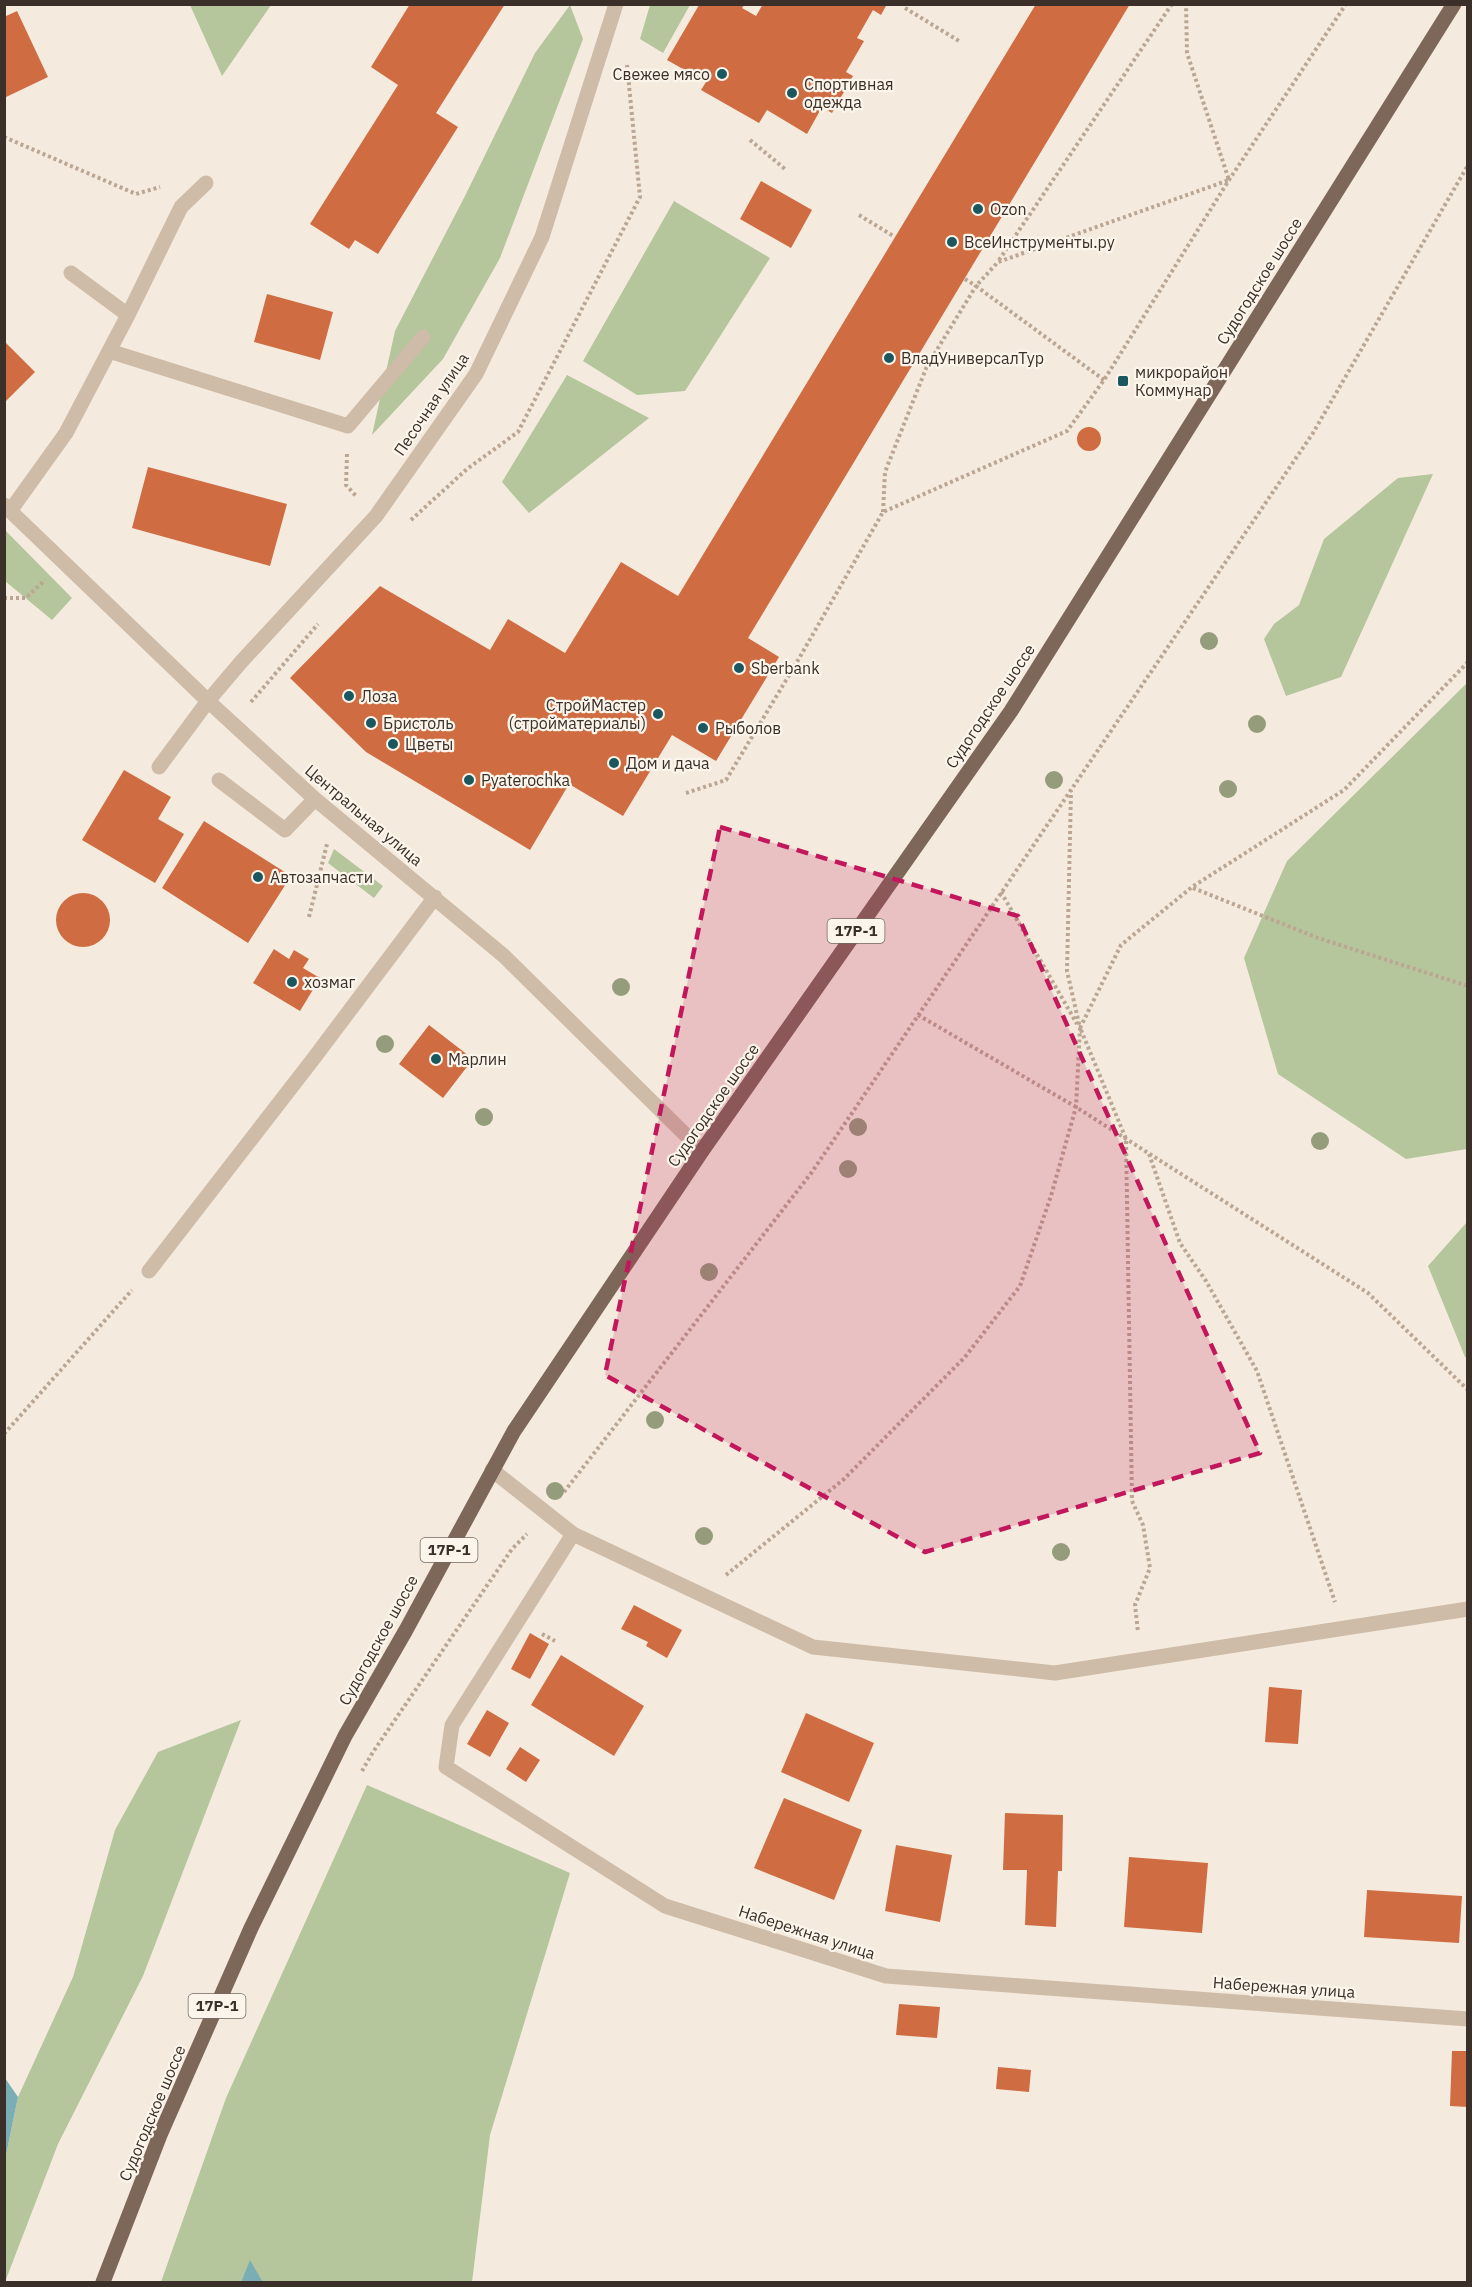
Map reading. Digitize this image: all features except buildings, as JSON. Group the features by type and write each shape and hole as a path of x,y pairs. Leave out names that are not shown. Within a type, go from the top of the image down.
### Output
{"main road":[{"name":"Судогодское шоссе","path":"103,2283 160,2135 251,1928 345,1736 406,1630 514,1431 702,1151 1011,711 1454,4"}],"street":[{"name":"Песочная улица","path":"159,767 208,701 376,516 476,374 542,237 616,4"},
{"path":"7,508 66,433 181,207 206,183"},
{"path":"71,273 128,315"},
{"path":"109,351 348,426 423,337"},
{"name":"Центральная улица","path":"7,508 208,701 315,799 504,956 702,1151"},
{"path":"219,780 285,830 315,799"},
{"path":"148,1271 300,1077 435,897"},
{"path":"492,1470 573,1534 813,1647 1055,1674 1467,1609"},
{"name":"Набережная улица","path":"573,1534 452,1725 446,1767 665,1906 886,1976 1467,2019"}],"path":[{"path":"686,793 726,780 883,512 885,472 927,366 976,286 998,262 1172,4"},
{"path":"1186,4 1187,53 1229,180"},
{"path":"883,512 1067,431 1104,380 1229,180 1346,4"},
{"path":"905,8 960,41"},
{"path":"4,137 136,194 167,185"},
{"path":"750,140 785,169"},
{"path":"361,1773 512,1549 547,1514 812,1172 1312,433 1467,165"},
{"path":"998,262 1229,180"},
{"path":"860,215 895,237"},
{"path":"965,279 1104,380"},
{"path":"348,426 346,485 376,516"},
{"path":"4,598 26,598 64,562"},
{"path":"1080,1028 1120,945 1192,887 1344,790 1467,662"},
{"path":"702,1594 844,1479 965,1357 1020,1286 1051,1197 1076,1107 1080,1028 1067,971 1071,790"},
{"path":"309,916 323,857"},
{"path":"1192,887 1318,938 1467,986"},
{"path":"1001,892 1080,1028 1126,1139 1132,1501 1143,1525 1150,1568 1135,1605 1141,1660"},
{"path":"918,1015 1076,1107 1368,1293 1467,1390"},
{"path":"1149,1153 1180,1243 1206,1281 1257,1371 1344,1628"},
{"path":"4,1434 148,1271"}],"highlighted area":[{"path":"720,827 1018,916 1260,1453 925,1552 605,1375"}],"green space":[{"path":"190,5 271,5 222,76"},
{"path":"570,5 583,39 500,258 443,359 372,435 395,331 535,53"},
{"path":"650,5 690,5 663,53 640,39"},
{"path":"674,201 770,258 685,391 637,395 583,361"},
{"path":"567,375 649,418 529,513 502,482"},
{"path":"1433,474 1341,677 1286,696 1264,639 1274,624 1299,605 1324,539 1398,478"},
{"path":"5,530 72,598 52,620 5,581"},
{"path":"1467,683 1467,1149 1406,1159 1278,1074 1244,958 1287,861"},
{"path":"334,849 383,886 374,898 328,863"},
{"path":"1467,1222 1467,1358 1428,1266"},
{"path":"241,1720 143,1976 58,2144 5,2282 5,2160 18,2097 73,1977 115,1830 158,1752"},
{"path":"367,1785 570,1873 490,2135 472,2282 263,2282 250,2261 241,2282 161,2282 226,2098"}],"water":[{"path":"5,2078 18,2097 5,2160"},
{"path":"250,2260 263,2282 241,2282"}],"place":[{"name":"Свежее мясо","path":"722,74"},
{"name":"Спортивная одежда","path":"792,93"},
{"name":"Ozon","path":"978,209"},
{"name":"ВсеИнструменты.ру","path":"952,242"},
{"name":"ВладУниверсалТур","path":"889,358"},
{"name":"микрорайон Коммунар","path":"1123,381"},
{"name":"Sberbank","path":"739,668"},
{"name":"Лоза","path":"349,696"},
{"name":"СтройМастер (стройматериалы)","path":"658,714"},
{"name":"Бристоль","path":"371,723"},
{"name":"Рыболов","path":"703,728"},
{"name":"Цветы","path":"393,744"},
{"name":"Дом и дача","path":"614,763"},
{"name":"Pyaterochka","path":"469,780"},
{"name":"Автозапчасти","path":"258,877"},
{"name":"хозмаг","path":"292,982"},
{"name":"Марлин","path":"436,1059"}]}
